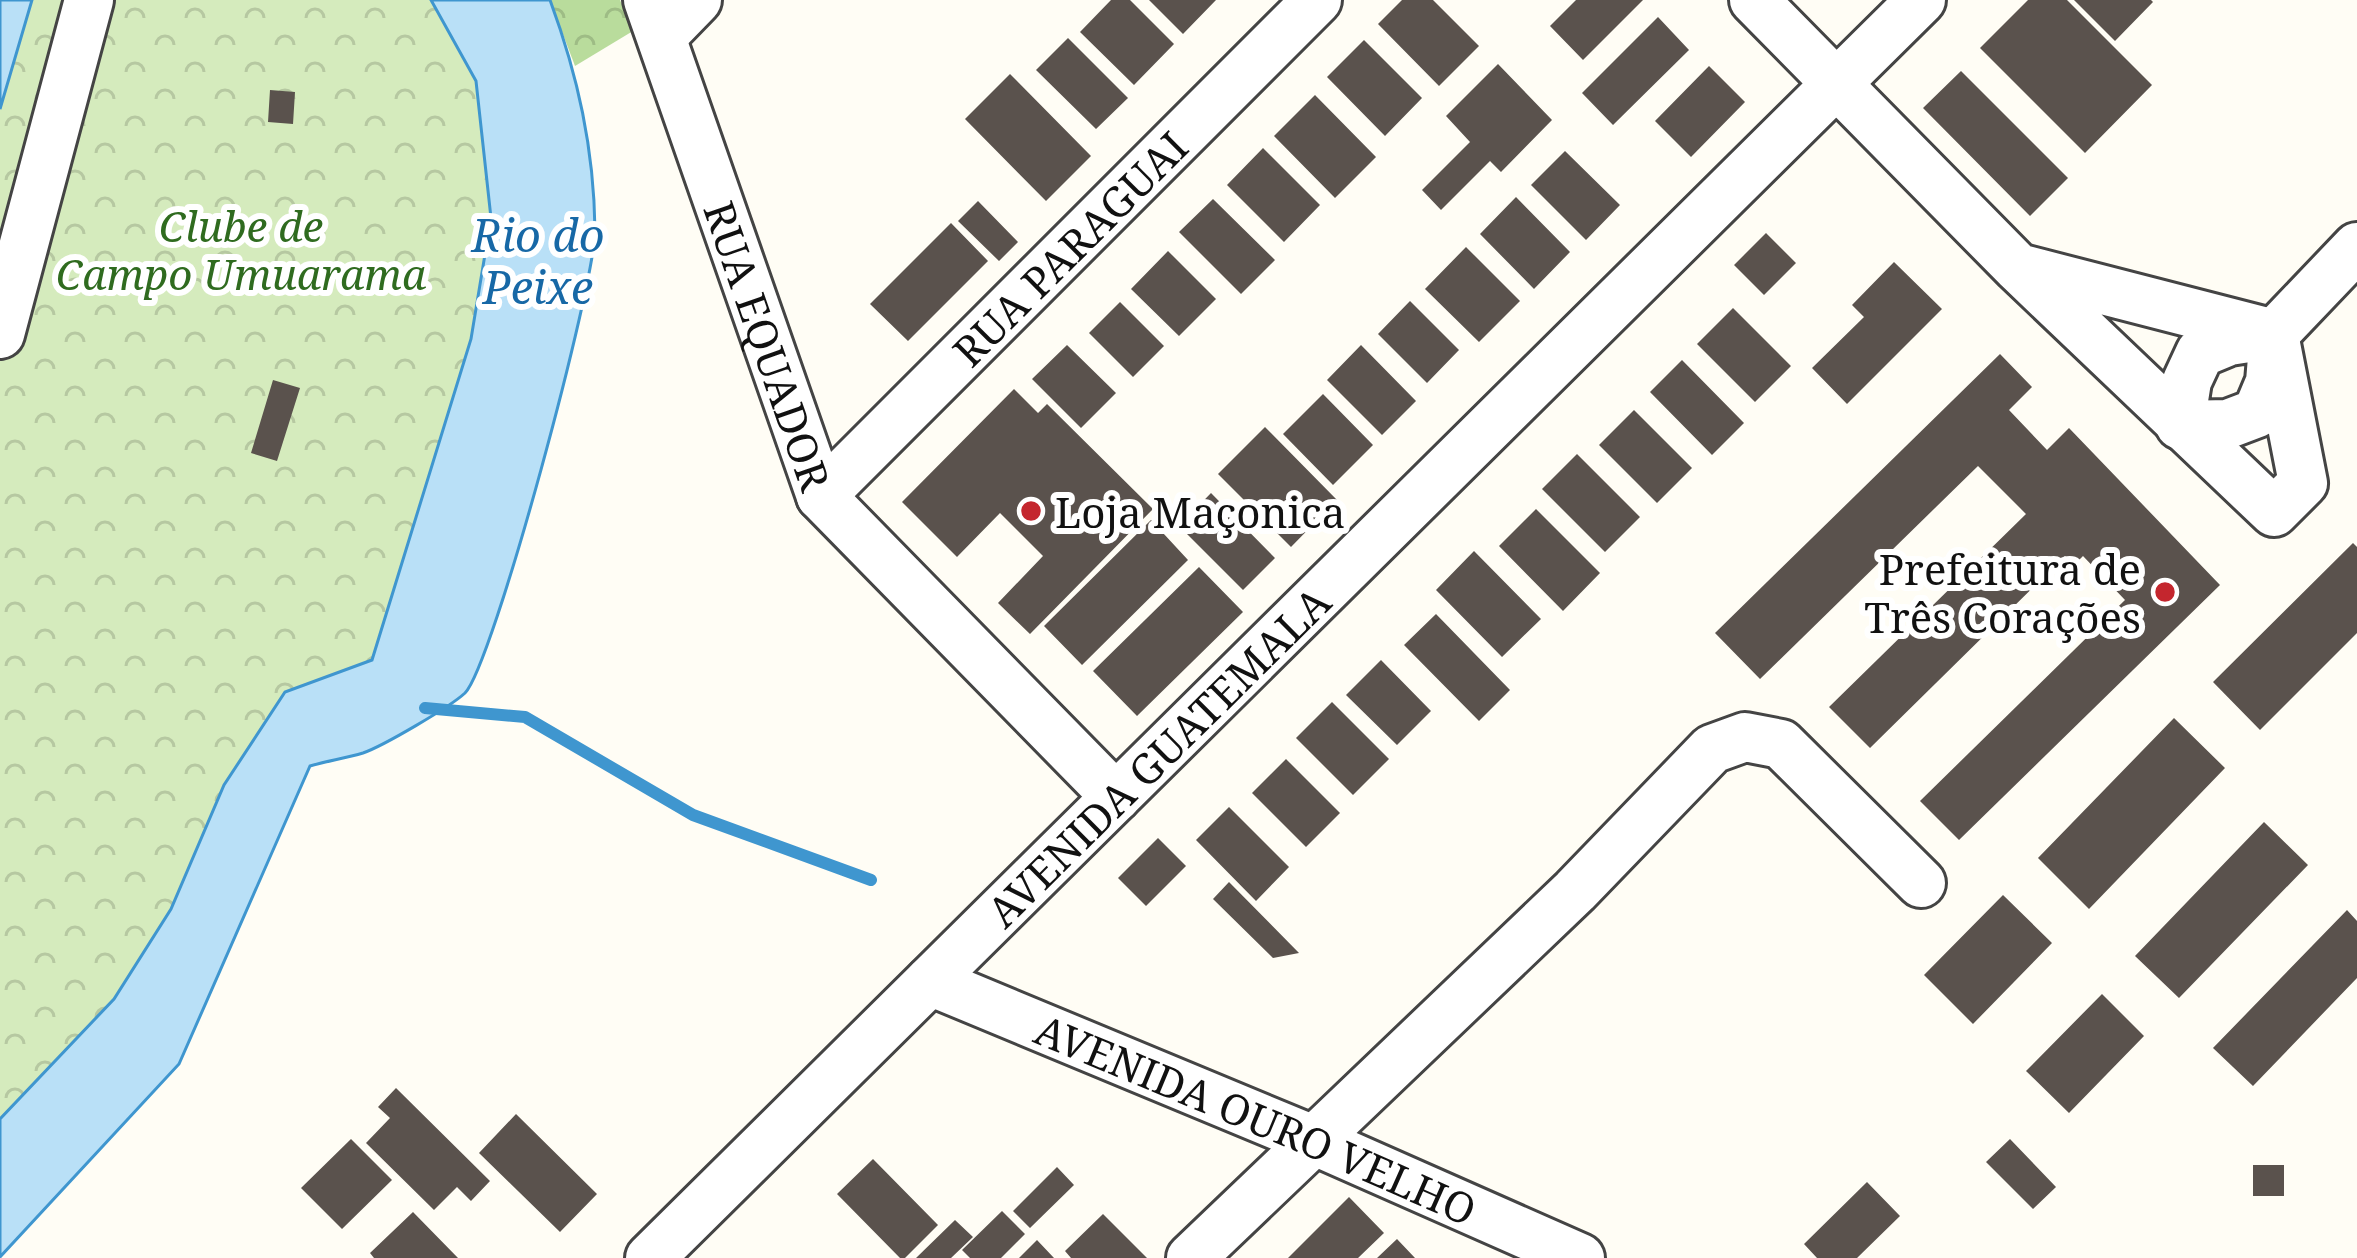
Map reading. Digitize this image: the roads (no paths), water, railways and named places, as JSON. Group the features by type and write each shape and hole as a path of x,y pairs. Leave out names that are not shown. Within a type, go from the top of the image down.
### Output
{"street":[{"path":"0,334 89,0"},
{"path":"656,17 697,0"},
{"name":"RUA PARAGUAI","path":"821,496 1317,0"},
{"path":"1754,0 2018,268 2274,512 2303,483 2274,334"},
{"name":"AVENIDA GUATEMALA","path":"650,1258 1922,0"},
{"name":"RUA EQUADOR","path":"656,17 821,496 1116,797"},
{"path":"2180,424 2187,381 2200,352 2228,341 2274,334 2357,247"},
{"path":"2018,268 2274,334"},
{"path":"2180,424 2228,424 2258,412 2270,382 2274,334"},
{"path":"1191,1258 1575,891 1712,748 1745,737 1781,744 1921,883"},
{"name":"AVENIDA OURO VELHO","path":"930,981 1313,1140 1580,1258"}],"water":[{"path":"0,0 32,0 0,109"},
{"name":"Rio do Peixe","path":"431,0 550,0 569,57 588,142 595,230 591,263 541,470 497,616 465,693 373,749 310,766 179,1064 0,1257 0,1119 114,999 171,909 224,785 285,692 372,660 471,339 491,218 476,81"}],"waterway":[{"path":"425,708 525,717 693,815 871,880"}],"place":[{"name":"Loja Maçonica","path":"1031,511"},
{"name":"Prefeitura de Três Corações","path":"2165,592"}],"park label":[{"name":"Clube de Campo Umuarama","path":"241,249"}]}
